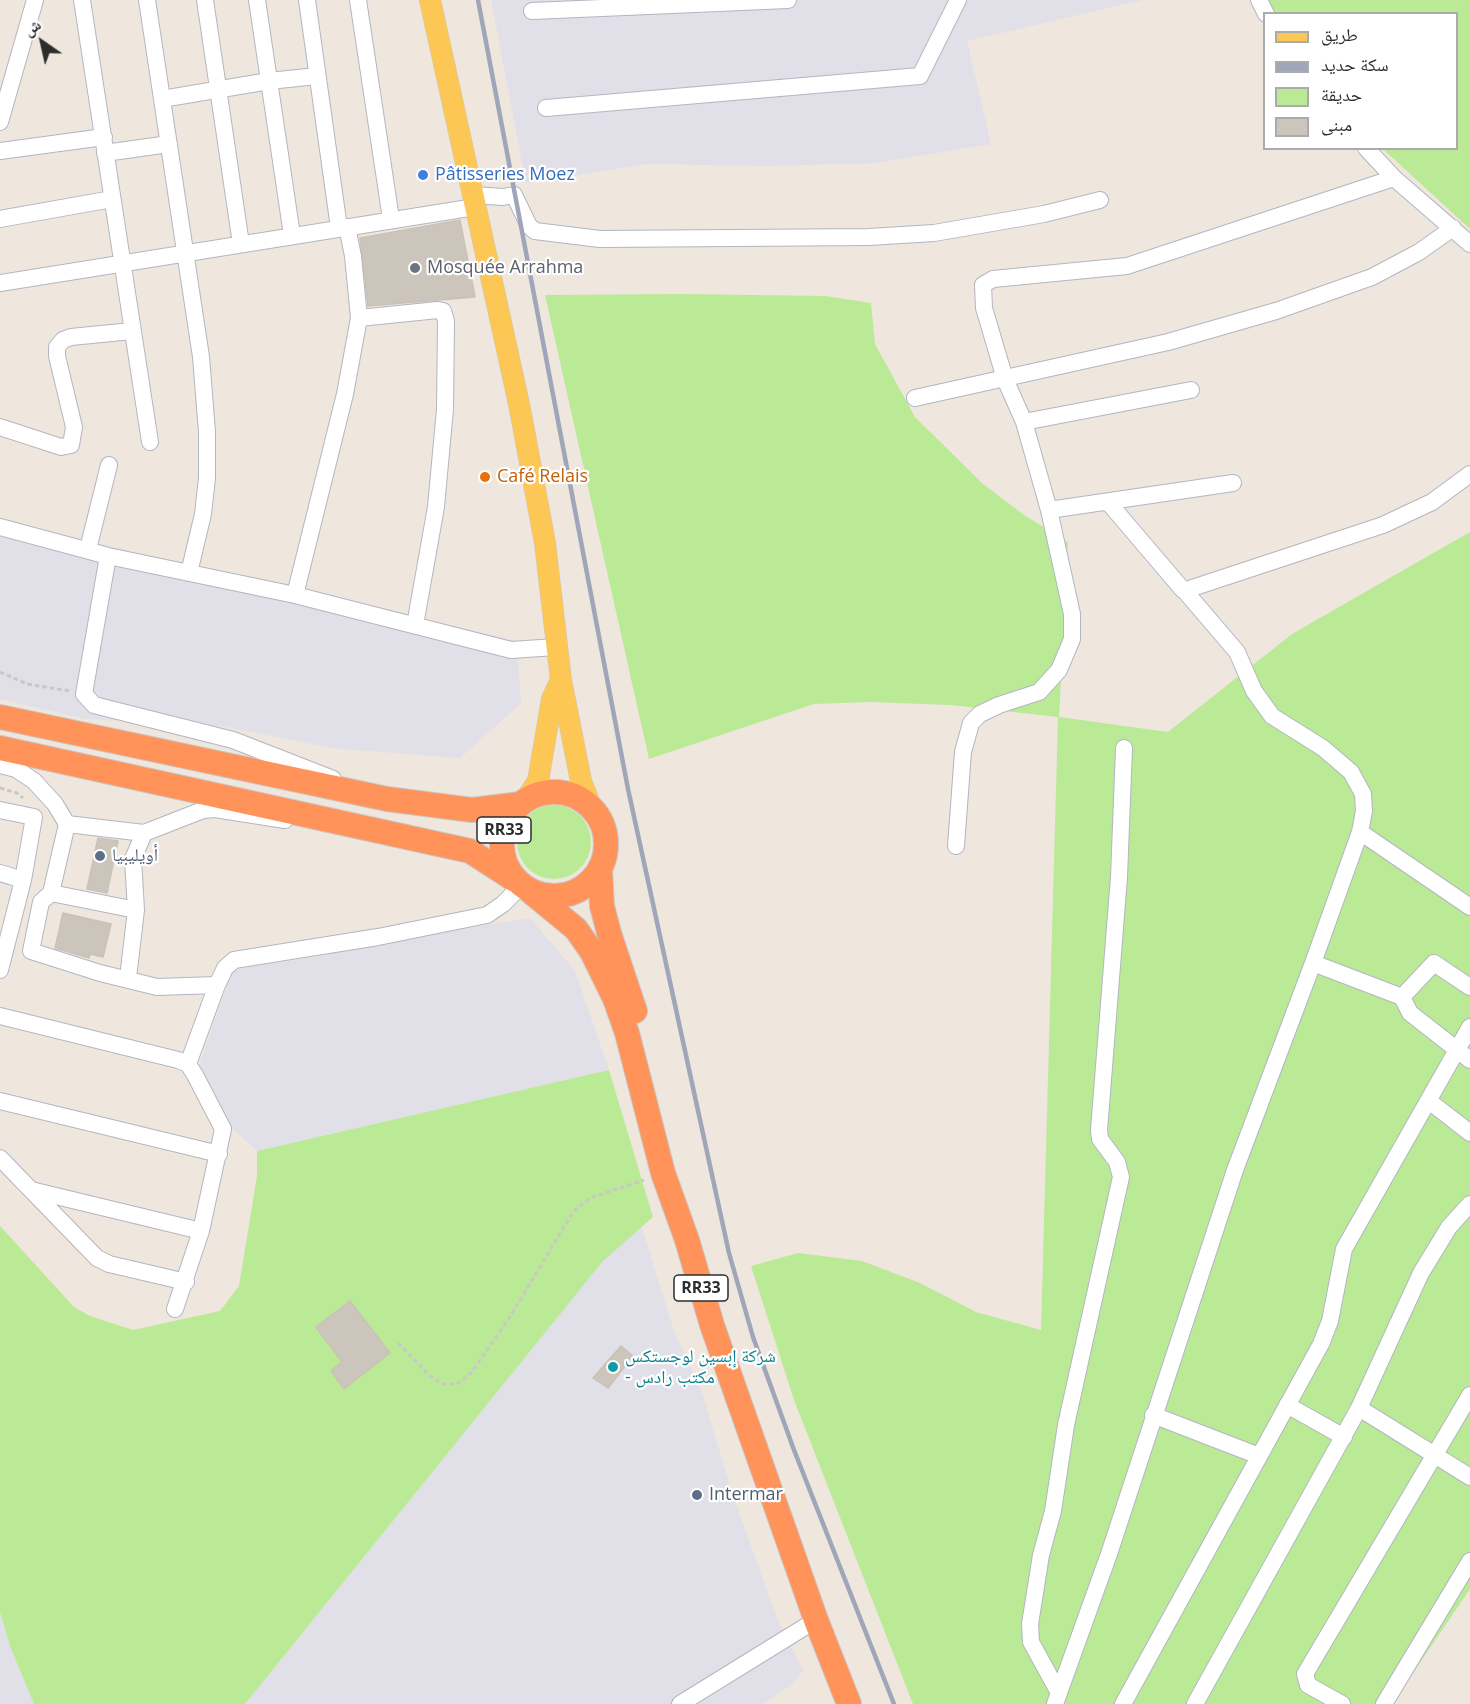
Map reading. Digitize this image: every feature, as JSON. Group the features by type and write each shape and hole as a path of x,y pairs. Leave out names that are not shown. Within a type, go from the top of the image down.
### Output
{"highway":[{"path":"0,717 387,799 472,810 523,802"},
{"path":"0,748 470,851 522,886 546,896 562,896 577,891 590,882 600,869"},
{"name":"RR33","path":"849,1704 816,1620 711,1325 687,1240 663,1173 627,1033 615,999 592,952 576,929 522,886 503,858 502,834 513,812 523,802 550,792 565,793 579,798 591,807 603,825 606,836 604,859 600,869 603,906 609,933 642,1030 677,1170 700,1228 723,1325 865,1704"}],"main road":[{"name":"RR33","path":"430,0 500,311 545,543 561,681 567,701 581,781 591,807"},
{"name":"RR33","path":"523,802 537,781 552,699 561,681"}],"street":[{"path":"0,122 35,0"},
{"path":"82,0 150,442"},
{"path":"147,0 201,357 207,432 203,513 189,573"},
{"path":"205,0 241,244"},
{"path":"257,0 292,235"},
{"path":"295,595 345,394 359,318 353,256 343,227 317,76 307,0"},
{"path":"358,0 391,219"},
{"path":"532,11 788,0"},
{"path":"546,108 920,75 958,0"},
{"path":"162,99 269,81 317,76"},
{"path":"0,150 169,144"},
{"path":"1368,150 1394,178 1470,244"},
{"path":"956,846 963,752 972,723 980,714 999,705 1039,692 1059,670 1072,639 1072,614 1049,510 1024,422 1005,379 981,294 982,285 993,279 1127,266 1394,178"},
{"path":"0,283 391,219 514,195 529,226 535,231 600,239 869,237 934,233 1044,214 1100,200"},
{"path":"0,219 112,199"},
{"path":"915,398 1168,342 1276,311 1372,277 1419,252 1453,228"},
{"path":"359,318 438,310 443,311 446,321 445,409 436,507 415,625"},
{"path":"0,427 62,447 71,445 74,428 57,357 57,347 63,340 71,338 132,331"},
{"path":"1024,422 1191,390"},
{"path":"88,549 109,465"},
{"path":"1184,590 1383,525 1432,502 1470,474"},
{"path":"1049,510 1233,483"},
{"path":"1057,1699 1099,1583 1235,1170 1313,963 1360,832 1364,811 1363,794 1351,772 1323,748 1272,716 1254,691 1237,652 1108,502"},
{"path":"0,527 108,556 295,595 511,650 556,647"},
{"path":"108,556 84,694 94,705 232,740 387,799"},
{"path":"1057,1699 1031,1642 1030,1624 1041,1554 1053,1511 1066,1425 1120,1184 1120,1169 1100,1139 1099,1130 1119,877 1124,748"},
{"path":"0,765 27,774 55,804 67,824 51,893 41,902 31,951 100,973 128,978 157,987 217,985"},
{"path":"67,824 144,833 203,810 214,809 267,819 318,818"},
{"path":"0,810 34,817 23,880 2,950 0,970"},
{"path":"1360,832 1470,907"},
{"path":"128,978 136,910 133,859 144,833"},
{"path":"0,873 23,880"},
{"path":"188,1064 217,985 225,968 234,960 378,937 487,915 522,886"},
{"path":"51,893 136,910"},
{"path":"1313,963 1402,997 1410,1013 1463,1055"},
{"path":"1402,997 1434,963 1470,987"},
{"path":"0,1016 188,1064 223,1129 201,1231 186,1282 175,1309"},
{"path":"1123,1704 1321,1344 1330,1321 1344,1249 1429,1101 1463,1055 1470,1027"},
{"path":"0,1101 219,1154"},
{"path":"1429,1101 1470,1133"},
{"path":"0,1158 97,1258 109,1264 186,1282"},
{"path":"31,1189 201,1231"},
{"path":"1195,1704 1344,1437 1421,1273 1449,1227 1470,1204"},
{"path":"1342,1704 1308,1685 1305,1674 1470,1395"},
{"path":"1287,1405 1344,1437"},
{"path":"1359,1408 1470,1477"},
{"path":"1153,1415 1259,1456"},
{"path":"1384,1704 1470,1561"},
{"path":"680,1704 816,1620"}],"path":[{"path":"0,672 27,684 84,694"},
{"path":"0,788 17,793"},
{"path":"398,1343 431,1377 443,1384 456,1384 462,1381 471,1373 508,1320 573,1212 590,1198 663,1173"}],"shaded area":[{"path":"491,0 1142,0 967,41 991,144 876,163 767,166 648,164 526,183"},
{"path":"0,521 521,642 518,660 521,703 460,758 331,748 221,726 86,719 0,699"},
{"path":"530,918 575,971 609,1070 257,1151 210,1107 198,1069 231,973 236,969 329,955 328,951"},
{"path":"641,1225 674,1331 702,1393 733,1496 778,1621 803,1671 790,1686 762,1704 245,1704 603,1261"},
{"path":"0,1612 10,1646 34,1704 0,1704"}],"green space":[{"path":"1265,0 1470,0 1470,229 1384,150 1458,150 1458,12 1272,12"},
{"path":"545,295 825,296 871,303 875,344 915,417 983,484 1024,515 1068,542 1059,717 1168,732 1292,634 1470,532 1470,1589 1392,1704 913,1704 794,1400 751,1266 798,1253 862,1261 920,1283 976,1312 1041,1330 1058,717 951,705 869,702 814,704 649,759"},
{"path":"554,805 575,811 585,821 591,842 585,863 575,873 554,879 533,873 523,863 517,842 523,821 533,811"},
{"path":"609,1070 653,1217 603,1261 245,1704 34,1704 10,1646 0,1612 0,1226 74,1307 90,1316 133,1330 220,1311 239,1286 257,1176 257,1151"}],"building":[{"name":"Mosquée Arrahma","path":"460,220 475,297 368,306 360,238"},
{"path":"98,838 118,841 107,893 87,889"},
{"path":"63,913 111,924 103,957 90,954 89,958 55,948"},
{"path":"350,1301 390,1353 344,1389 331,1371 342,1362 316,1327"},
{"name":"شركة إبسين لوجستكس - مكتب رادس","path":"621,1346 633,1356 608,1388 593,1378"}],"railway":[{"path":"478,0 628,789 729,1253 753,1337 794,1450 894,1704"}],"place":[{"name":"Pâtisseries Moez","path":"423,175"},
{"name":"Mosquée Arrahma","path":"415,268"},
{"name":"Café Relais","path":"485,477"},
{"name":"أويليبيا","path":"100,856"},
{"name":"شركة إبسين لوجستكس - مكتب رادس","path":"613,1367"},
{"name":"Intermar","path":"697,1495"}]}
